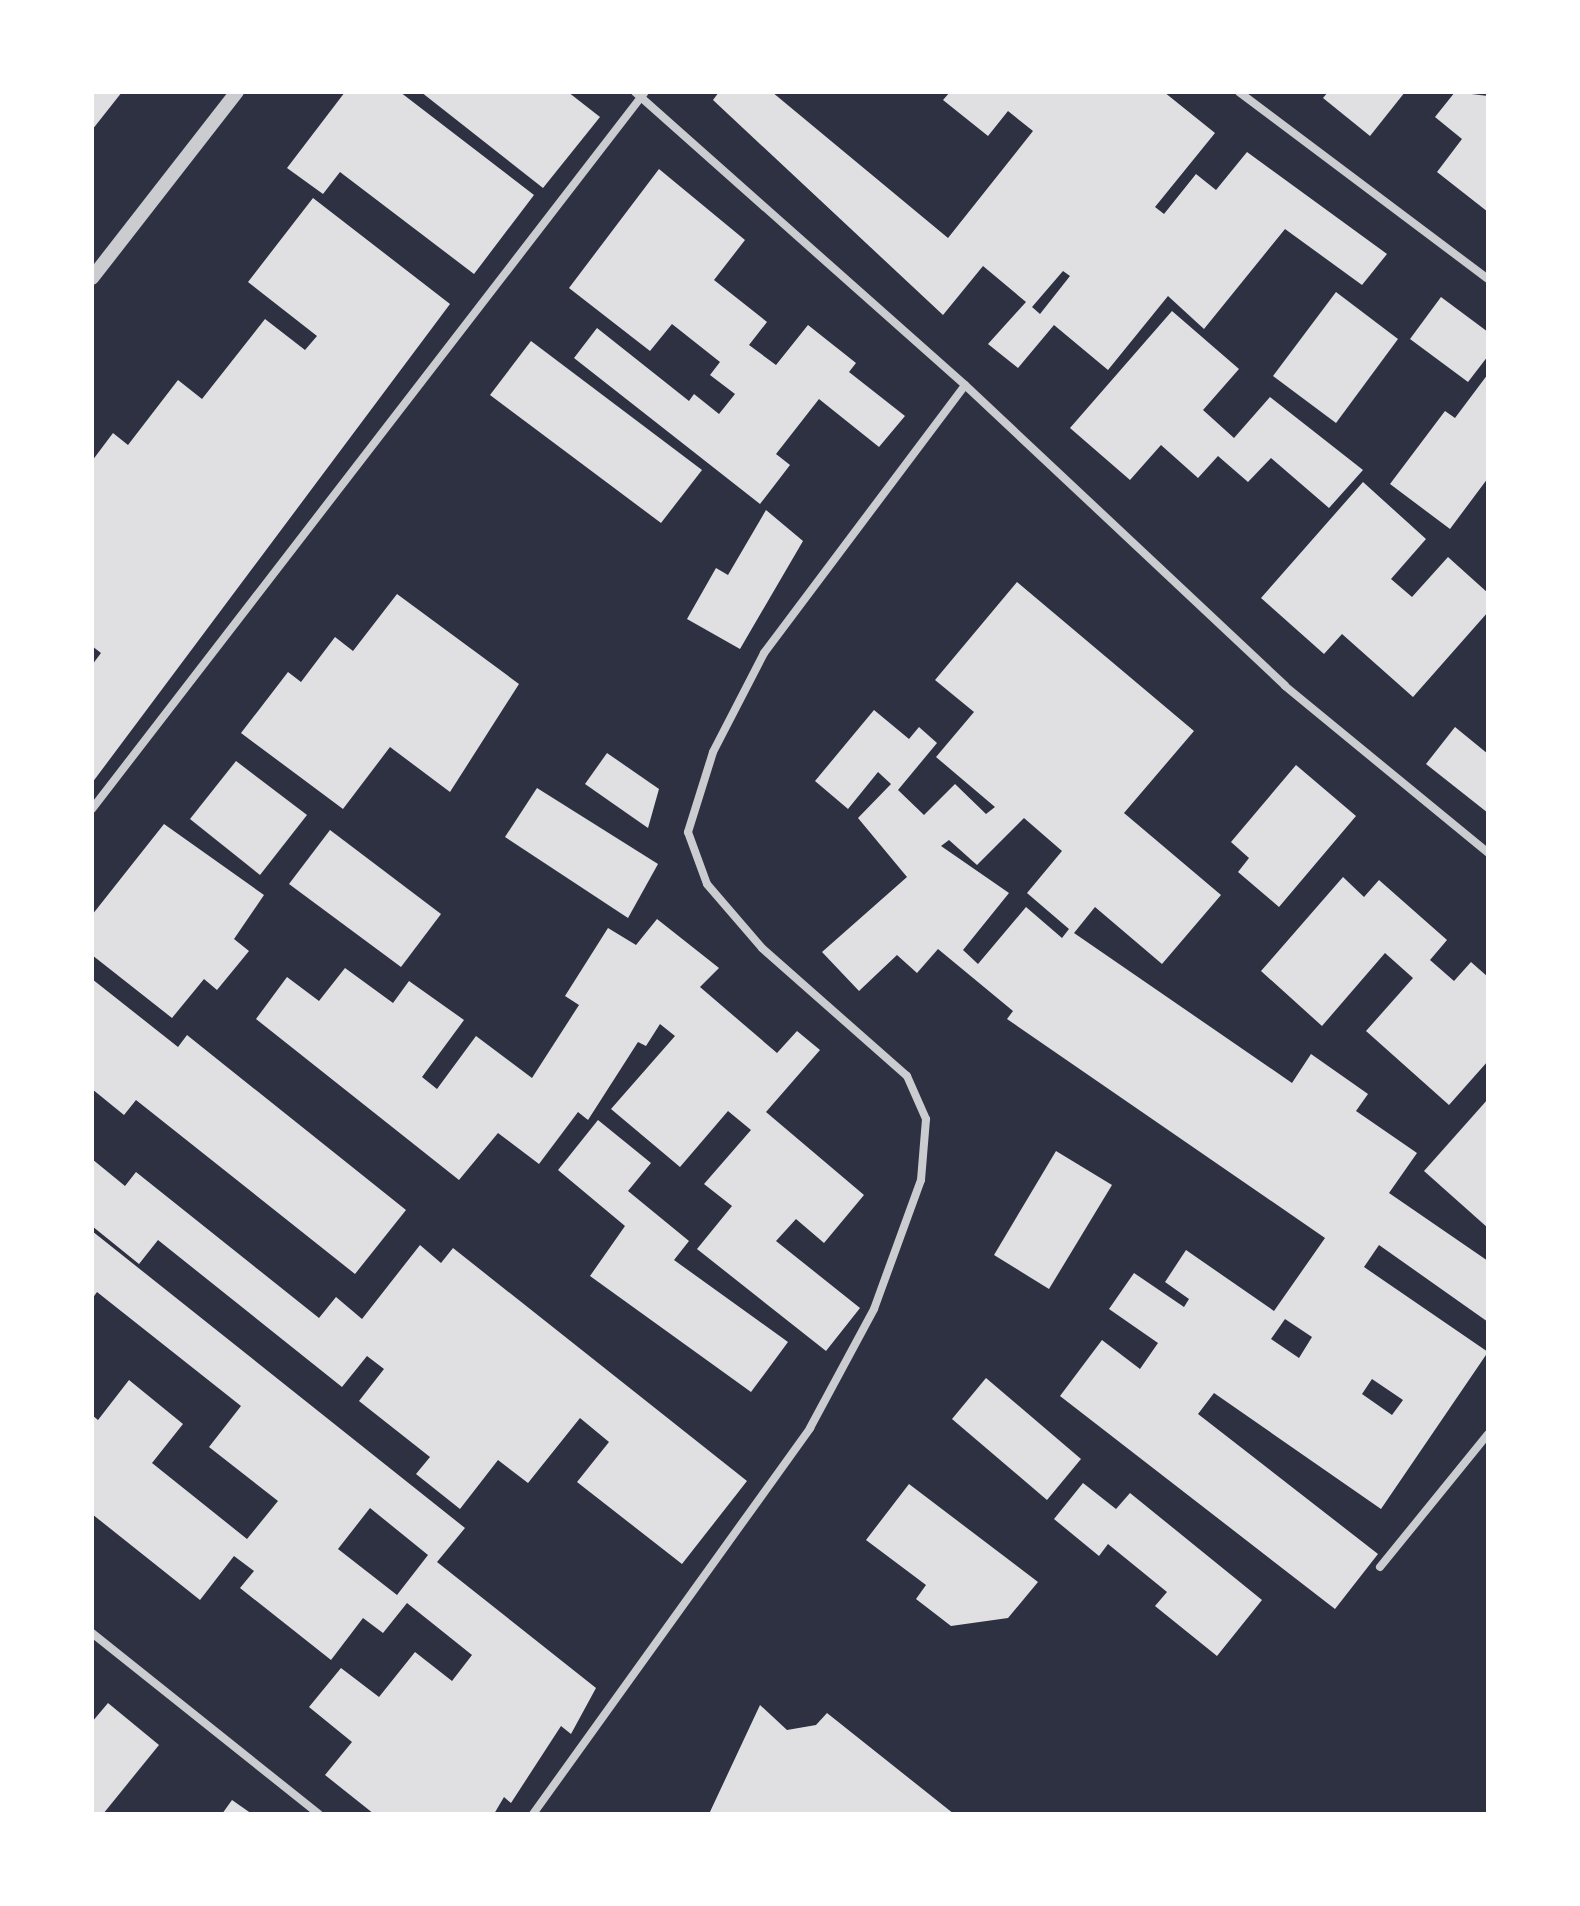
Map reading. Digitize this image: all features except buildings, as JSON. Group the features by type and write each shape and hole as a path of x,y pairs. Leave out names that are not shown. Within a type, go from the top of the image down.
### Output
{"street":[{"path":"92,278 237,92"},
{"path":"1239,92 1488,279"},
{"path":"92,809 640,94 965,385 1285,686 1488,853"},
{"path":"533,1814 810,1428 874,1309 921,1180 926,1119 907,1076 762,948 707,884 688,832 713,752 764,653 965,385"},
{"path":"1380,1567 1488,1434"},
{"path":"92,1633 319,1814"}]}
